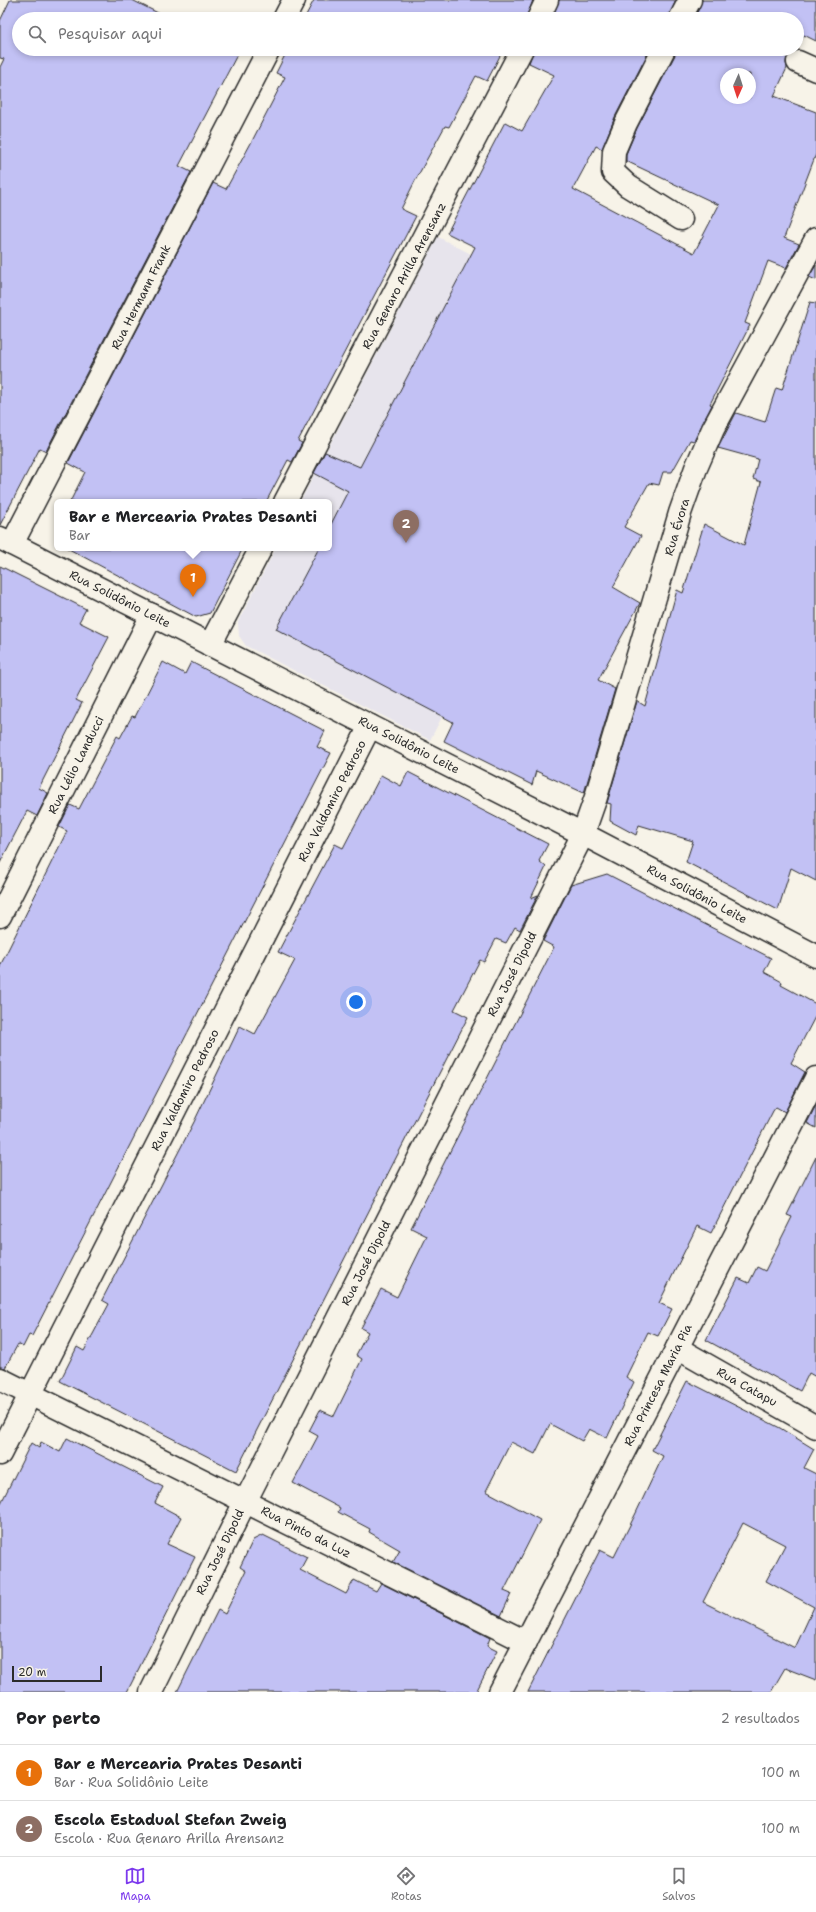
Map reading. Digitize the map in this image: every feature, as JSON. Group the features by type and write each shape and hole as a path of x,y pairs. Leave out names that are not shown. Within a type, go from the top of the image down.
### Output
{"street":[{"path":"288,12 294,0"},
{"path":"542,12 548,0"},
{"path":"684,12 690,0"},
{"name":"Rua Hermann Frank","path":"6,541 265,56"},
{"name":"Rua Genaro Arilla Arensanz","path":"287,499 518,56"},
{"path":"660,56 626,123 614,151 613,172 628,186 681,219"},
{"name":"Rua Évora","path":"583,834 596,797 680,513 696,468 713,429 816,238"},
{"name":"Rua Solidônio Leite","path":"6,541 583,834 816,956"},
{"path":"210,645 259,551"},
{"name":"Rua Lélio Landucci","path":"0,916 152,615"},
{"name":"Rua Valdomiro Pedroso","path":"0,1454 370,726"},
{"name":"Rua José Dipold","path":"150,1692 583,834"},
{"name":"Rua Princesa Maria Pia","path":"500,1692 816,1078"},
{"name":"Rua Catapu","path":"677,1348 816,1427"},
{"name":"Rua Pinto da Luz","path":"0,1379 526,1642"}],"shaded area":[{"path":"438,237 638,340 430,740 246,646 239,636 238,622 274,551 332,551 332,499 302,499"}],"building":[{"path":"10,0 132,0 156,12 12,12 12,56 236,56 179,166 191,172 46,451 40,448 0,525 0,67 4,59 0,58 0,21"},
{"path":"314,0 533,0 529,12 308,12"},
{"path":"559,0 676,0 671,12 555,12"},
{"path":"702,0 816,0 816,41 804,35 804,12 697,12"},
{"path":"284,56 500,56 487,81 476,76 449,127 445,126 415,181 401,209 416,216 298,441 302,443 292,462 288,460 268,499 72,499 85,472 68,463 213,183 226,189 251,143 285,77 276,73"},
{"path":"532,56 646,56 615,117 602,149 596,146 573,189 694,253 719,205 626,161 626,154 637,128 674,56 788,56 786,63 787,68 774,96 816,112 816,154 784,238 799,244 786,268 768,261 745,323 750,325 710,404 712,405 694,441 690,440 672,472 663,472 659,485 649,483 624,527 641,536 613,587 640,603 598,680 615,689 584,793 536,771 532,785 444,741 453,722 276,629 317,551 332,551 332,522 348,491 314,473 325,452 360,467 475,247 447,233 505,122 522,131 554,75 529,63"},
{"path":"816,265 816,280 809,277"},
{"path":"810,302 816,303 816,881 791,868 778,910 686,862 693,841 639,825 636,835 610,821 611,804 607,803 637,701 645,706 677,590 683,593 704,524 744,545 761,482 753,479 758,459 718,448 736,413 765,422 776,388 782,390"},
{"path":"73,551 241,551 210,613 196,617"},
{"path":"0,566 86,609 79,622 109,637 76,700 82,703 39,788 48,793 37,816 27,811 0,863"},
{"path":"163,662 185,674 191,662 325,731 317,747 331,753 32,1336 29,1335 23,1347 18,1344 5,1368 0,1367 0,966 67,831 59,827 70,805 79,809 117,736 120,738 132,716 135,717"},
{"path":"408,772 548,844 539,861 546,867 531,898 538,895 520,930 515,927 506,943 496,939 484,962 480,960 454,1010 468,1017 236,1471 60,1381 77,1347 84,1351 109,1304 102,1300 194,1122 240,1026 255,1034 295,960 278,952 335,844 343,848 381,775 401,786"},
{"path":"607,874 771,958 764,972 782,982 781,985 816,1004 816,1015 791,1063 805,1072 785,1112 776,1107 773,1111 711,1233 697,1226 659,1303 672,1309 658,1336 648,1332 626,1377 634,1382 607,1438 589,1429 582,1441 550,1424 535,1454 511,1442 486,1491 540,1520 504,1591 511,1594 501,1616 393,1562 400,1550 369,1532 370,1529 338,1512 340,1508 293,1483 318,1436 309,1431 320,1410 334,1416 362,1359 356,1355 368,1332 361,1328 381,1289 397,1297 427,1236 411,1228 554,947 543,941 571,885"},
{"path":"816,1105 816,1128 807,1123"},
{"path":"816,1157 816,1377 809,1373 800,1391 706,1340 738,1278 749,1283 757,1267 765,1271 792,1217 787,1215"},
{"path":"687,1381 780,1428 814,1449 804,1468 816,1474 816,1680 785,1668 771,1692 528,1692 600,1550 614,1557 663,1456 652,1450","holes":["743,1523 785,1545 766,1581 814,1607 795,1648 703,1602"]},
{"path":"67,1438 163,1487 155,1503 181,1517 167,1544 195,1557 127,1692 0,1692 0,1505 31,1443 39,1448 41,1442 60,1452"},
{"path":"263,1535 307,1557 300,1570 346,1594 354,1580 376,1591 381,1583 490,1638 487,1646 497,1651 476,1692 177,1692 218,1610 225,1614 246,1571 240,1567 253,1540"}],"place":[{"name":"Escola Estadual Stefan Zweig","path":"406,543"},
{"name":"Bar e Mercearia Prates Desanti","path":"193,597"}]}
